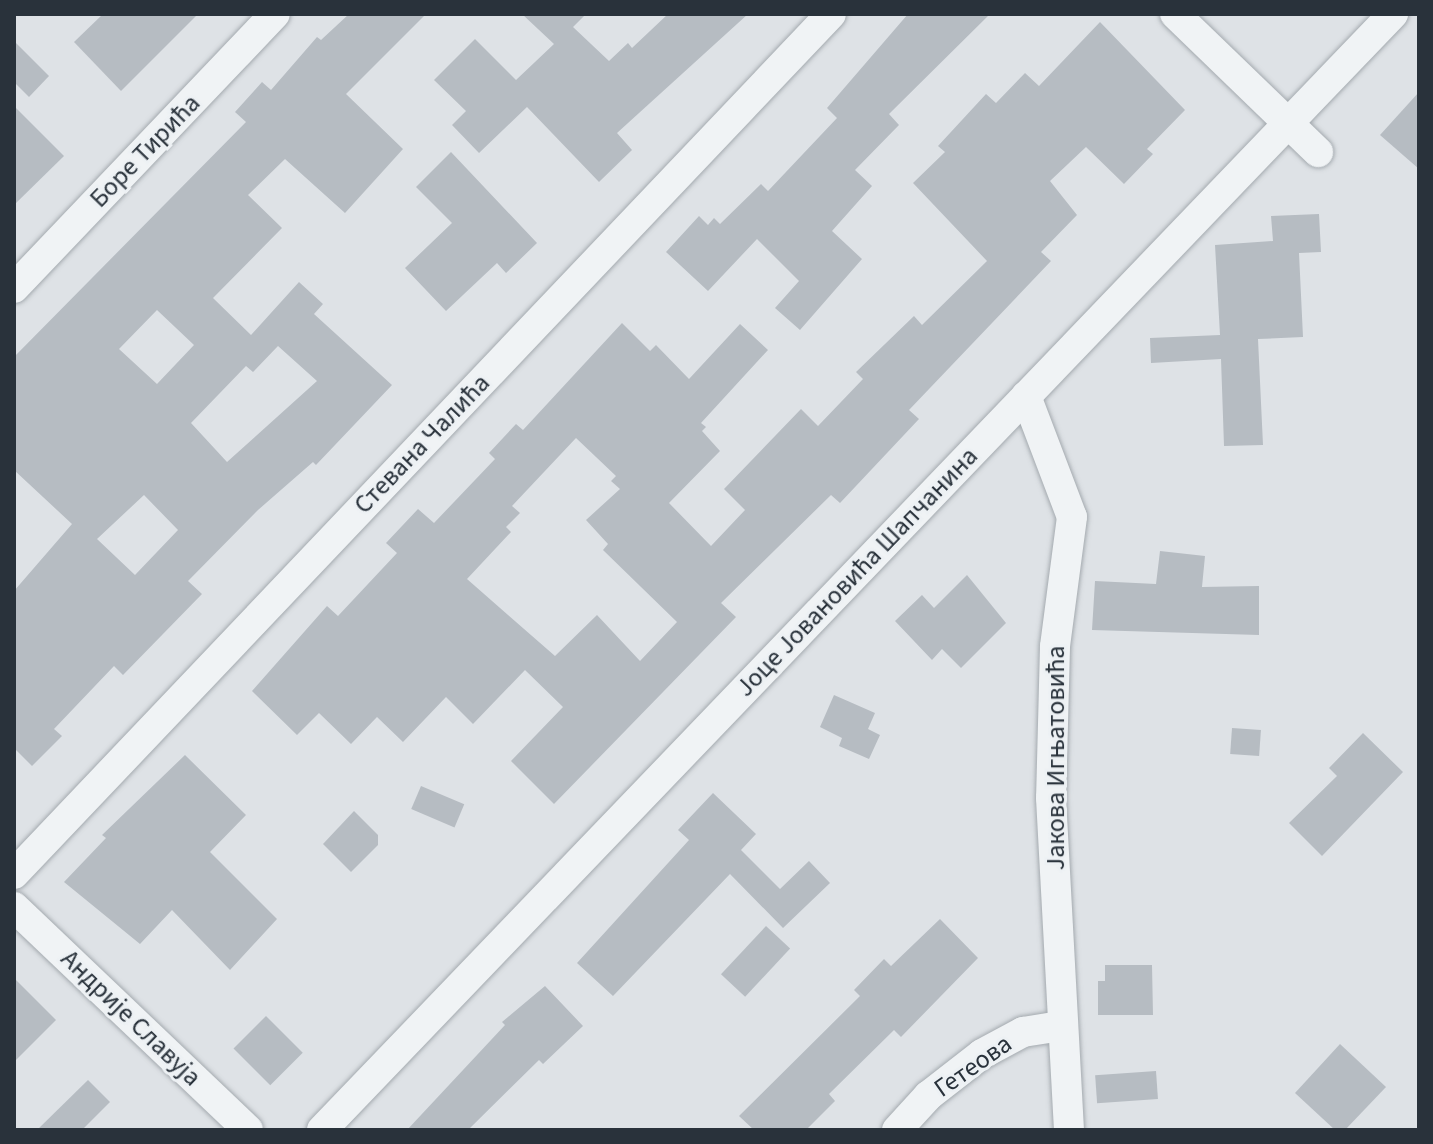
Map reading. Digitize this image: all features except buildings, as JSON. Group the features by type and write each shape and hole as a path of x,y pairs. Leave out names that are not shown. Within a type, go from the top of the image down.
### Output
{"street":[{"name":"Боре Тирића","path":"14,288 275,14"},
{"name":"Стевана Чалића","path":"14,874 831,14"},
{"path":"1175,14 1318,152"},
{"name":"Јоце Јовановића Шапчанина","path":"322,1130 1393,14"},
{"name":"Јакова Игњатовића","path":"1026,396 1072,517 1055,647 1052,744 1062,1026 1069,1130"},
{"name":"Андрије Славуја","path":"14,907 248,1130"},
{"name":"Гетеова","path":"897,1130 928,1096 982,1054 1023,1032 1062,1026"}]}
